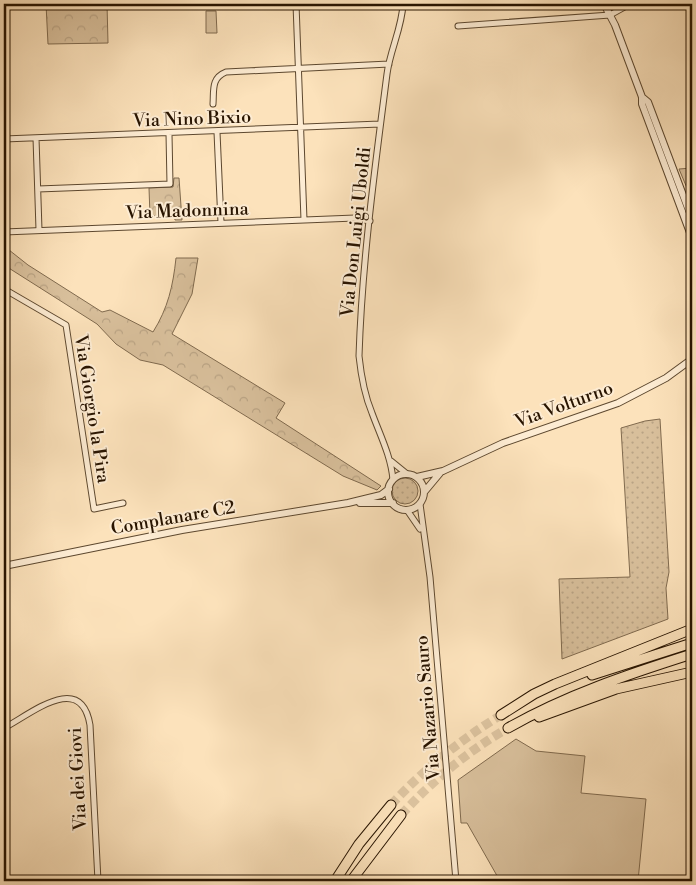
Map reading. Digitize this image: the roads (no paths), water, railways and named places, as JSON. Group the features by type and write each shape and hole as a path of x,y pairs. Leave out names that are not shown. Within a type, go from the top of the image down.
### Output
{"highway":[{"path":"692,629 555,684 534,694 501,715 536,697 576,681 692,643"},
{"path":"692,654 580,693 543,709 508,728 616,689 692,672"},
{"path":"335,881 360,844 391,805"},
{"path":"351,881 402,815"}],"street":[{"path":"296,4 304,220"},
{"name":"Via Don Luigi Uboldi","path":"393,480 391,460 369,406 362,382 359,356 380,124 388,64 400,25 403,4"},
{"path":"604,4 642,97 642,104 692,238"},
{"path":"608,4 610,15"},
{"path":"458,26 610,15 630,4"},
{"path":"213,104 214,82 224,73 388,64"},
{"path":"642,97 648,102 692,219"},
{"name":"Via Nino Bixio","path":"4,139 169,134 380,124"},
{"path":"217,132 221,223"},
{"path":"38,189 170,184 169,134"},
{"path":"36,138 39,230"},
{"name":"Via Madonnina","path":"4,232 355,218 370,221"},
{"name":"Via Giorgio la Pira","path":"4,290 66,325 94,508 123,503"},
{"name":"Via Volturno","path":"417,477 443,471 503,443 618,403 666,378 691,359"},
{"name":"Via Don Luigi Uboldi","path":"391,460 407,474"},
{"name":"Via Volturno","path":"425,491 443,471"},
{"path":"407,474 417,477 425,491 420,504 407,510 399,508 389,496 389,489 393,480 407,474"},
{"name":"Complanare C2","path":"4,566 182,530 348,503 381,495 389,489"},
{"name":"Complanare C2","path":"348,503 393,503"},
{"name":"Via Nazario Sauro","path":"420,504 422,534 429,565 456,881"},
{"name":"Via Nazario Sauro","path":"407,510 422,534"},
{"name":"Via dei Giovi","path":"4,728 64,698 74,698 85,708 90,726 98,881"},
{"path":"4,876 7,881"}],"tunnel":[{"path":"391,805 443,756 501,715"},
{"path":"401,815 451,767 508,728"}]}
